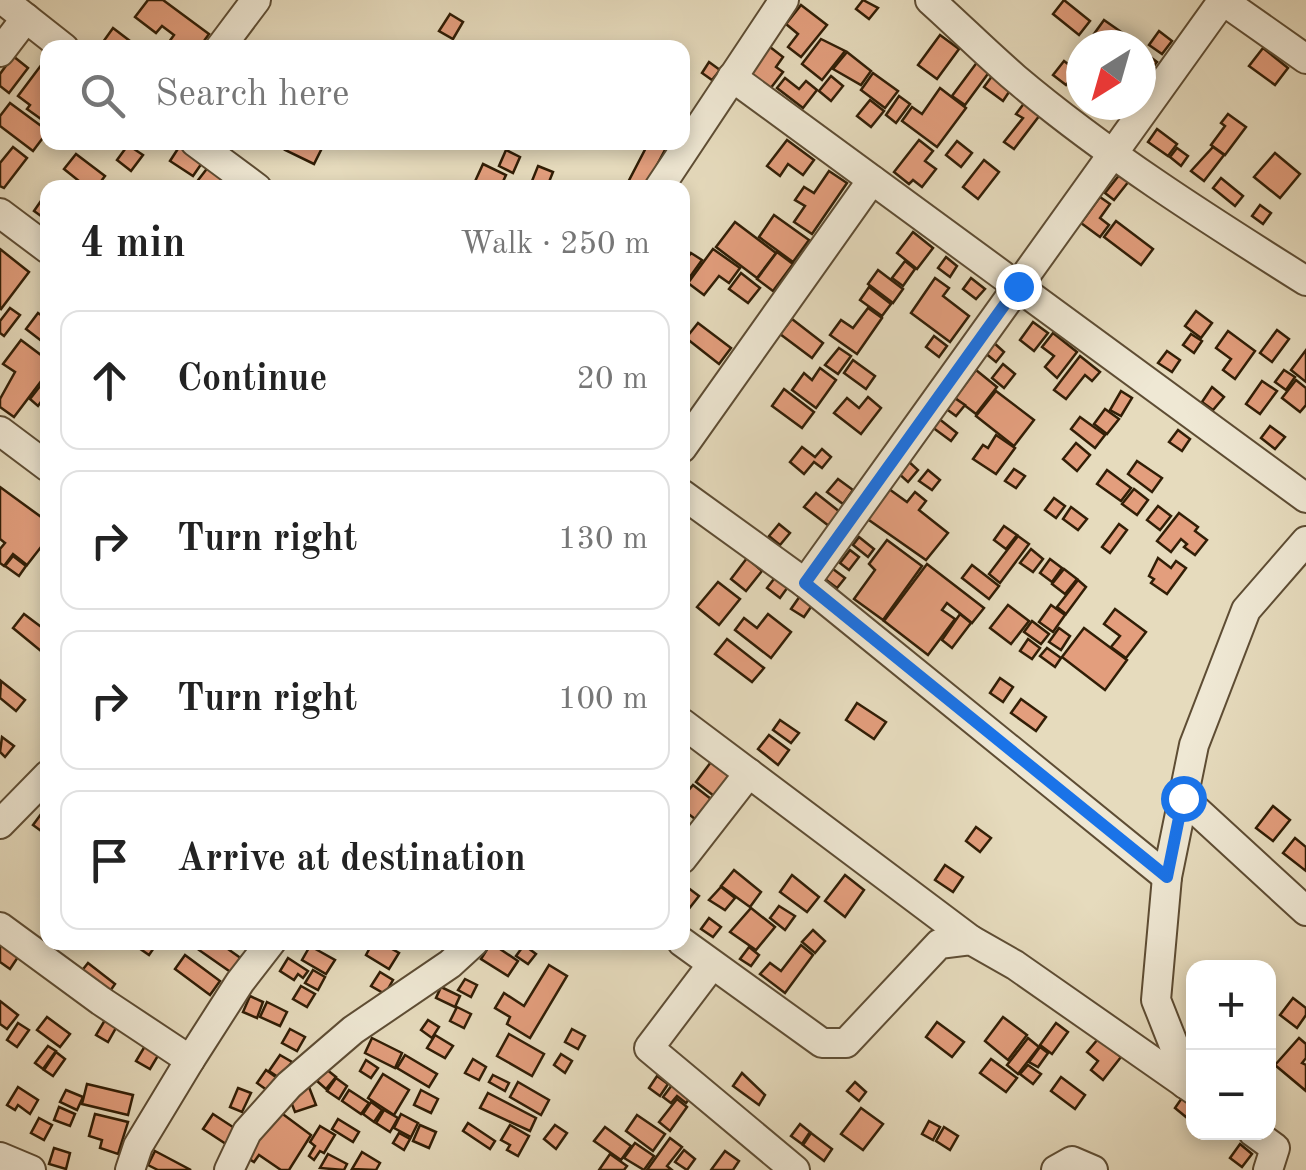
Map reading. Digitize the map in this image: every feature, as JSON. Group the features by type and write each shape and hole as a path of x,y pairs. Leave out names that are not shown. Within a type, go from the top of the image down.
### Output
{"street":[{"path":"3,0 54,40"},
{"path":"226,40 256,0"},
{"path":"690,141 784,0"},
{"path":"930,0 1016,79 1113,153 1306,281"},
{"path":"805,583 1223,0 1306,59"},
{"path":"0,52 26,18"},
{"path":"732,78 1306,498"},
{"path":"206,150 246,180"},
{"path":"664,180 684,150"},
{"path":"690,437 872,180"},
{"path":"0,213 40,243"},
{"path":"0,432 40,461"},
{"path":"690,500 805,583 1167,877"},
{"path":"1186,1077 1156,1000 1167,877 1194,744 1246,610 1306,541"},
{"path":"690,729 971,940 1015,965 1186,1084"},
{"path":"690,849 749,773"},
{"path":"0,824 40,783"},
{"path":"1183,798 1306,910"},
{"path":"0,927 101,1002 190,1060"},
{"path":"690,949 822,1044 846,1042 939,944 971,940"},
{"path":"130,1170 138,1146 190,1060 265,950"},
{"path":"229,1170 247,1132 290,1085 352,1030 465,950"},
{"path":"711,966 649,1048 795,1170"},
{"path":"1264,1140 1275,1148 1268,1170"},
{"path":"0,1158 31,1170"},
{"path":"1056,1170 1072,1160 1092,1170"}],"building":[{"path":"148,0 163,0 209,34 205,40 170,40 174,35 162,26 156,33 135,17"},
{"path":"863,0 878,8 869,19 856,9"},
{"path":"1064,0 1090,21 1083,30 1073,30 1053,14"},
{"path":"801,5 827,25 801,57 788,47 798,34 786,24"},
{"path":"450,14 463,22 453,39 439,31"},
{"path":"1104,20 1118,30 1097,30"},
{"path":"113,28 129,40 104,40"},
{"path":"1159,31 1172,41 1162,54 1156,50"},
{"path":"940,35 959,49 937,79 918,65"},
{"path":"821,39 845,51 822,80 802,64"},
{"path":"770,47 783,57 776,67 783,72 770,89 749,73"},
{"path":"1263,48 1288,68 1275,85 1249,66"},
{"path":"847,52 871,71 861,85 833,69"},
{"path":"13,56 28,68 9,93 0,86 0,74"},
{"path":"978,61 990,71 965,105 952,96"},
{"path":"1064,61 1066,63 1066,85 1053,75"},
{"path":"709,62 720,70 712,80 702,73"},
{"path":"40,67 40,118 18,96"},
{"path":"995,72 1013,86 1003,101 984,87"},
{"path":"873,73 898,91 885,108 861,90"},
{"path":"831,76 843,86 831,101 819,91"},
{"path":"785,78 799,89 806,81 817,90 803,108 777,88"},
{"path":"940,88 966,108 937,147 902,121 912,107 922,114"},
{"path":"899,96 910,104 896,123 886,115"},
{"path":"1028,98 1043,111 1014,149 1004,142 1023,118 1016,114"},
{"path":"870,100 884,111 871,127 857,116"},
{"path":"10,103 40,125 40,142 33,151 0,126 0,116"},
{"path":"1228,114 1246,127 1225,155 1211,145 1225,126 1221,123"},
{"path":"1157,129 1177,144 1168,156 1148,142"},
{"path":"787,140 814,160 803,175 788,164 780,176 767,166"},
{"path":"919,140 933,151 925,161 936,169 922,187 913,180 909,184 894,172"},
{"path":"957,141 972,153 961,167 946,155"},
{"path":"13,147 27,158 4,188 0,186 0,163"},
{"path":"1213,147 1224,155 1204,181 1191,171"},
{"path":"1177,148 1188,156 1181,166 1170,157"},
{"path":"124,150 143,155 131,171 117,160"},
{"path":"177,150 190,150 204,160 193,176 170,161"},
{"path":"285,150 321,150 314,164"},
{"path":"506,150 520,157 513,173 499,166"},
{"path":"645,150 665,150 649,180 629,180"},
{"path":"1275,153 1300,174 1280,198 1254,177"},
{"path":"76,154 105,176 102,180 78,180 64,169"},
{"path":"984,160 999,172 978,199 963,187"},
{"path":"483,164 506,175 504,180 476,180"},
{"path":"209,166 227,180 198,180"},
{"path":"538,166 553,172 550,180 532,180"},
{"path":"1124,169 1133,176 1114,200 1105,193"},
{"path":"829,171 847,183 812,234 794,222 805,206 795,200 804,187 814,193"},
{"path":"1221,178 1243,196 1235,206 1213,188"},
{"path":"1100,197 1110,204 1100,218 1109,225 1100,237 1081,223"},
{"path":"1260,205 1271,213 1263,224 1252,216"},
{"path":"774,215 809,240 793,262 759,237"},
{"path":"1116,221 1153,249 1141,265 1104,237"},
{"path":"735,222 776,253 757,278 716,247"},
{"path":"913,232 933,248 917,269 897,253"},
{"path":"0,249 29,272 1,309 0,308"},
{"path":"713,249 740,268 729,283 719,276 704,295 690,280"},
{"path":"777,252 793,264 773,291 757,279"},
{"path":"690,254 702,260 690,277"},
{"path":"946,257 957,266 950,277 938,268"},
{"path":"905,261 915,269 903,286 892,278"},
{"path":"878,270 903,289 893,303 868,284"},
{"path":"741,273 760,288 748,303 729,289"},
{"path":"935,278 949,288 943,296 969,316 950,342 911,313"},
{"path":"971,278 985,289 976,299 963,289"},
{"path":"869,287 891,304 882,316 860,300"},
{"path":"10,308 20,315 4,336 0,333 0,321"},
{"path":"868,308 882,318 857,354 830,335 841,320 853,328"},
{"path":"1196,311 1212,323 1201,338 1185,326"},
{"path":"38,313 40,314 40,340 26,329"},
{"path":"792,319 823,343 812,358 780,334"},
{"path":"1033,322 1048,333 1034,351 1020,340"},
{"path":"698,323 731,348 719,364 690,341 690,333"},
{"path":"1277,330 1289,339 1272,362 1260,353"},
{"path":"1228,331 1255,351 1235,379 1223,370 1231,359 1216,348"},
{"path":"1053,333 1077,352 1057,378 1045,367 1054,356 1042,347"},
{"path":"1191,334 1202,341 1194,353 1183,345"},
{"path":"934,336 947,346 939,357 926,347"},
{"path":"21,340 40,354 40,383 14,417 0,407 0,399 15,372 3,364"},
{"path":"993,342 1004,352 996,362 984,352"},
{"path":"839,348 851,356 838,374 825,365"},
{"path":"1306,350 1306,382 1291,370"},
{"path":"1167,351 1180,360 1172,372 1158,363"},
{"path":"1080,356 1100,372 1092,381 1085,375 1066,399 1054,390"},
{"path":"853,360 875,376 866,389 844,373"},
{"path":"1003,364 1015,374 1004,388 992,378"},
{"path":"820,368 836,380 816,408 792,390 804,373 812,380"},
{"path":"976,370 997,387 976,414 955,398"},
{"path":"1284,370 1295,377 1286,390 1275,382"},
{"path":"1296,380 1306,388 1306,405 1300,412 1282,398"},
{"path":"1262,381 1277,391 1260,414 1246,404"},
{"path":"40,386 38,406 30,399"},
{"path":"1212,387 1224,397 1213,410 1202,402"},
{"path":"784,389 814,412 802,428 772,406"},
{"path":"996,391 1034,420 1014,446 976,416"},
{"path":"1121,391 1132,398 1121,416 1110,410"},
{"path":"868,397 881,408 861,434 834,413 847,398 859,408"},
{"path":"953,397 965,405 956,416 945,408"},
{"path":"1105,409 1119,419 1107,434 1094,424"},
{"path":"1080,417 1105,435 1095,448 1071,429"},
{"path":"938,418 957,433 951,441 932,427"},
{"path":"1270,426 1285,437 1275,449 1261,438"},
{"path":"1178,430 1190,439 1182,451 1169,442"},
{"path":"996,435 1015,448 996,474 973,459 983,445 988,448"},
{"path":"1076,443 1090,455 1077,471 1063,459"},
{"path":"802,447 815,457 822,449 831,457 822,468 814,462 804,474 790,462"},
{"path":"908,461 918,470 908,482 898,473"},
{"path":"1137,461 1162,478 1152,492 1128,474"},
{"path":"1014,469 1025,476 1016,488 1005,481"},
{"path":"928,470 940,480 932,490 919,481"},
{"path":"1107,470 1131,488 1121,501 1097,484"},
{"path":"838,479 853,490 843,504 827,492"},
{"path":"0,487 40,516 40,548 27,565 13,554 4,566 0,563 0,549 5,543 0,539"},
{"path":"889,489 907,502 915,492 926,501 919,510 948,533 926,560 866,518"},
{"path":"1134,489 1148,500 1137,515 1122,504"},
{"path":"816,493 840,512 829,526 804,507"},
{"path":"1054,498 1065,506 1056,518 1045,510"},
{"path":"1158,506 1171,516 1160,530 1147,520"},
{"path":"1071,507 1087,519 1078,530 1063,519"},
{"path":"1179,513 1198,527 1195,531 1207,540 1195,555 1184,547 1187,544 1181,539 1171,552 1157,541"},
{"path":"779,524 790,533 780,545 769,536"},
{"path":"1119,524 1127,530 1110,553 1102,547"},
{"path":"1004,526 1017,535 1006,549 994,540"},
{"path":"1018,536 1029,544 1000,583 989,574"},
{"path":"859,537 874,549 868,557 853,545"},
{"path":"887,540 922,566 883,620 854,599 875,570 869,564"},
{"path":"1031,549 1043,559 1033,572 1020,563"},
{"path":"850,550 859,557 849,570 840,563"},
{"path":"13,556 26,566 19,576 5,566"},
{"path":"747,558 762,571 746,591 731,579"},
{"path":"1158,558 1171,568 1176,561 1186,568 1167,594 1151,583 1154,579 1149,576"},
{"path":"1050,559 1062,568 1052,582 1040,573"},
{"path":"927,564 984,608 972,623 947,603 942,610 955,619 928,655 884,621"},
{"path":"972,565 999,586 989,599 962,578"},
{"path":"833,569 845,578 837,588 825,579"},
{"path":"1064,569 1077,579 1065,594 1052,584"},
{"path":"777,575 790,584 780,598 767,588"},
{"path":"1078,580 1086,587 1066,614 1057,607"},
{"path":"718,582 740,599 719,625 697,607"},
{"path":"800,596 813,604 804,617 791,609"},
{"path":"1008,605 1029,621 1011,644 990,628"},
{"path":"1051,605 1065,615 1053,632 1039,622"},
{"path":"1115,609 1146,632 1126,658 1111,647 1120,636 1104,624"},
{"path":"24,614 40,626 40,650 13,628"},
{"path":"768,614 791,632 771,658 735,630 744,618 757,628"},
{"path":"960,614 971,623 952,648 942,640"},
{"path":"1032,621 1049,634 1041,644 1024,632"},
{"path":"1059,628 1070,636 1061,650 1049,642"},
{"path":"1084,628 1127,660 1105,690 1062,657"},
{"path":"727,639 764,668 752,682 715,654"},
{"path":"1028,639 1040,648 1032,659 1020,651"},
{"path":"1047,648 1061,658 1055,667 1040,656"},
{"path":"1000,678 1013,687 1003,702 990,693"},
{"path":"1,681 25,700 16,711 0,698"},
{"path":"1021,699 1046,717 1036,731 1011,713"},
{"path":"857,703 886,722 874,739 846,720"},
{"path":"780,720 799,733 791,743 773,730"},
{"path":"769,735 789,750 778,765 758,749"},
{"path":"2,737 14,746 5,757 0,752"},
{"path":"714,758 732,771 714,796 696,782"},
{"path":"693,785 711,799 695,819 690,815"},
{"path":"1273,806 1290,820 1273,841 1256,828"},
{"path":"976,827 991,838 980,852 966,841"},
{"path":"1295,838 1306,847 1306,871 1283,853"},
{"path":"945,865 963,877 953,892 935,880"},
{"path":"734,870 761,892 750,907 721,886"},
{"path":"792,875 819,897 807,912 780,892"},
{"path":"845,875 864,890 845,917 825,901"},
{"path":"721,887 735,898 725,910 709,900"},
{"path":"690,889 699,896 690,907"},
{"path":"779,906 795,916 785,930 770,918"},
{"path":"751,908 775,927 756,950 730,932"},
{"path":"709,918 721,927 713,937 701,929"},
{"path":"813,930 825,941 815,953 802,942"},
{"path":"0,944 18,957 10,969 0,962"},
{"path":"801,945 813,955 785,993 760,974 770,963 781,971"},
{"path":"749,947 759,955 751,966 740,959"},
{"path":"199,950 229,950 242,959 232,973"},
{"path":"308,950 317,950 335,960 326,974 302,960"},
{"path":"369,950 399,953 389,969 366,955"},
{"path":"487,950 502,950 518,961 508,976 481,959"},
{"path":"520,950 536,954 528,964 516,956"},
{"path":"185,955 220,981 210,995 175,969"},
{"path":"288,958 308,971 303,978 298,974 294,980 280,971"},
{"path":"88,963 115,984 108,994 80,973"},
{"path":"549,965 567,976 530,1038 507,1024 510,1017 495,1008 504,993 524,1006"},
{"path":"313,970 325,977 318,990 305,983"},
{"path":"380,972 393,980 385,994 371,986"},
{"path":"465,979 477,985 471,997 458,990"},
{"path":"301,986 315,994 307,1007 293,999"},
{"path":"441,987 460,996 455,1007 436,998"},
{"path":"250,996 263,1002 257,1018 243,1012"},
{"path":"1293,998 1306,1008 1297,1028 1280,1015"},
{"path":"0,1001 18,1015 7,1029 0,1024"},
{"path":"267,1002 287,1012 280,1026 260,1017"},
{"path":"457,1007 471,1014 464,1028 450,1021"},
{"path":"47,1017 70,1034 60,1047 37,1030"},
{"path":"1003,1017 1027,1035 1008,1060 985,1041"},
{"path":"105,1020 117,1026 108,1042 96,1035"},
{"path":"428,1020 439,1027 432,1038 421,1030"},
{"path":"937,1022 964,1042 952,1057 926,1037"},
{"path":"18,1023 29,1030 17,1047 7,1040"},
{"path":"1056,1023 1068,1032 1052,1054 1040,1045"},
{"path":"290,1029 305,1037 297,1051 282,1043"},
{"path":"572,1029 585,1036 578,1049 565,1042"},
{"path":"509,1034 544,1054 532,1076 497,1056"},
{"path":"435,1035 453,1046 445,1058 427,1048"},
{"path":"372,1038 402,1053 395,1068 365,1053"},
{"path":"1028,1038 1039,1047 1018,1074 1007,1065"},
{"path":"1299,1038 1306,1044 1302,1063 1306,1065 1306,1091 1276,1066"},
{"path":"1098,1039 1121,1057 1103,1080 1091,1070 1098,1061 1087,1052"},
{"path":"48,1046 56,1051 43,1069 35,1063"},
{"path":"145,1046 159,1054 150,1069 136,1061"},
{"path":"1040,1047 1048,1053 1038,1067 1029,1062"},
{"path":"56,1052 65,1059 53,1076 44,1070"},
{"path":"561,1054 572,1061 565,1073 554,1065"},
{"path":"280,1055 292,1062 281,1079 269,1071"},
{"path":"405,1055 437,1074 429,1087 397,1068"},
{"path":"473,1059 486,1067 479,1080 465,1073"},
{"path":"991,1059 1017,1078 1006,1092 980,1073"},
{"path":"366,1060 378,1068 371,1078 360,1071"},
{"path":"1028,1065 1041,1074 1033,1084 1020,1074"},
{"path":"326,1069 336,1077 326,1089 317,1081"},
{"path":"266,1070 280,1080 271,1093 257,1083"},
{"path":"742,1073 765,1095 759,1105 733,1086"},
{"path":"383,1074 409,1090 394,1115 368,1098"},
{"path":"493,1075 509,1083 505,1091 489,1082"},
{"path":"657,1076 668,1084 660,1096 649,1088"},
{"path":"1061,1077 1085,1095 1075,1109 1051,1091"},
{"path":"336,1078 347,1086 339,1099 327,1091"},
{"path":"675,1081 693,1094 686,1103 677,1096 671,1103 663,1097"},
{"path":"518,1082 549,1100 541,1115 510,1097"},
{"path":"855,1082 866,1092 859,1101 847,1091"},
{"path":"87,1084 133,1095 128,1115 82,1104"},
{"path":"18,1087 38,1100 30,1114 18,1105 15,1110 7,1105"},
{"path":"309,1087 316,1105 295,1112 288,1094"},
{"path":"238,1088 251,1093 242,1112 230,1107"},
{"path":"66,1090 83,1097 77,1110 60,1102"},
{"path":"349,1090 369,1103 361,1114 342,1101"},
{"path":"421,1090 438,1099 431,1113 414,1105"},
{"path":"488,1093 536,1118 530,1131 480,1108"},
{"path":"1184,1095 1186,1096 1186,1117 1175,1108"},
{"path":"677,1099 687,1107 670,1131 659,1122"},
{"path":"371,1102 382,1110 374,1122 363,1114"},
{"path":"59,1107 75,1114 70,1126 54,1120"},
{"path":"861,1108 883,1124 863,1150 841,1134"},
{"path":"276,1109 311,1135 289,1170 281,1170 259,1155 254,1162 246,1157"},
{"path":"384,1110 398,1118 390,1132 376,1123"},
{"path":"95,1114 128,1122 118,1154 100,1148 102,1140 89,1136"},
{"path":"213,1114 236,1129 226,1144 203,1129"},
{"path":"401,1114 418,1123 411,1137 394,1128"},
{"path":"637,1115 665,1134 653,1151 626,1131"},
{"path":"39,1118 52,1125 44,1140 31,1133"},
{"path":"338,1119 359,1132 353,1142 332,1129"},
{"path":"929,1121 940,1127 933,1140 922,1134"},
{"path":"468,1123 495,1141 490,1149 463,1131"},
{"path":"800,1124 810,1132 802,1144 791,1136"},
{"path":"420,1125 436,1132 429,1148 413,1141"},
{"path":"510,1125 529,1136 518,1156 507,1150 510,1145 501,1140"},
{"path":"555,1125 567,1133 556,1149 544,1139"},
{"path":"320,1126 335,1135 324,1153 320,1151 314,1160 309,1156 315,1146 310,1142"},
{"path":"605,1127 631,1146 621,1160 594,1141"},
{"path":"944,1127 958,1136 950,1150 936,1141"},
{"path":"399,1133 410,1139 404,1150 393,1143"},
{"path":"811,1133 832,1149 824,1161 803,1145"},
{"path":"670,1138 682,1147 667,1166 672,1170 647,1170"},
{"path":"635,1143 654,1156 644,1170 624,1158"},
{"path":"1240,1144 1252,1154 1242,1167 1230,1158"},
{"path":"54,1148 70,1153 66,1169 49,1164"},
{"path":"684,1150 695,1159 687,1170 675,1162"},
{"path":"155,1151 191,1170 158,1170 148,1165"},
{"path":"725,1151 739,1161 733,1170 711,1170"},
{"path":"362,1152 380,1163 376,1170 352,1169"},
{"path":"328,1154 347,1164 344,1170 320,1168"},
{"path":"610,1154 627,1166 624,1170 599,1170"}],"route":[{"path":"1018,286 805,583 1167,877 1183,798"}]}
